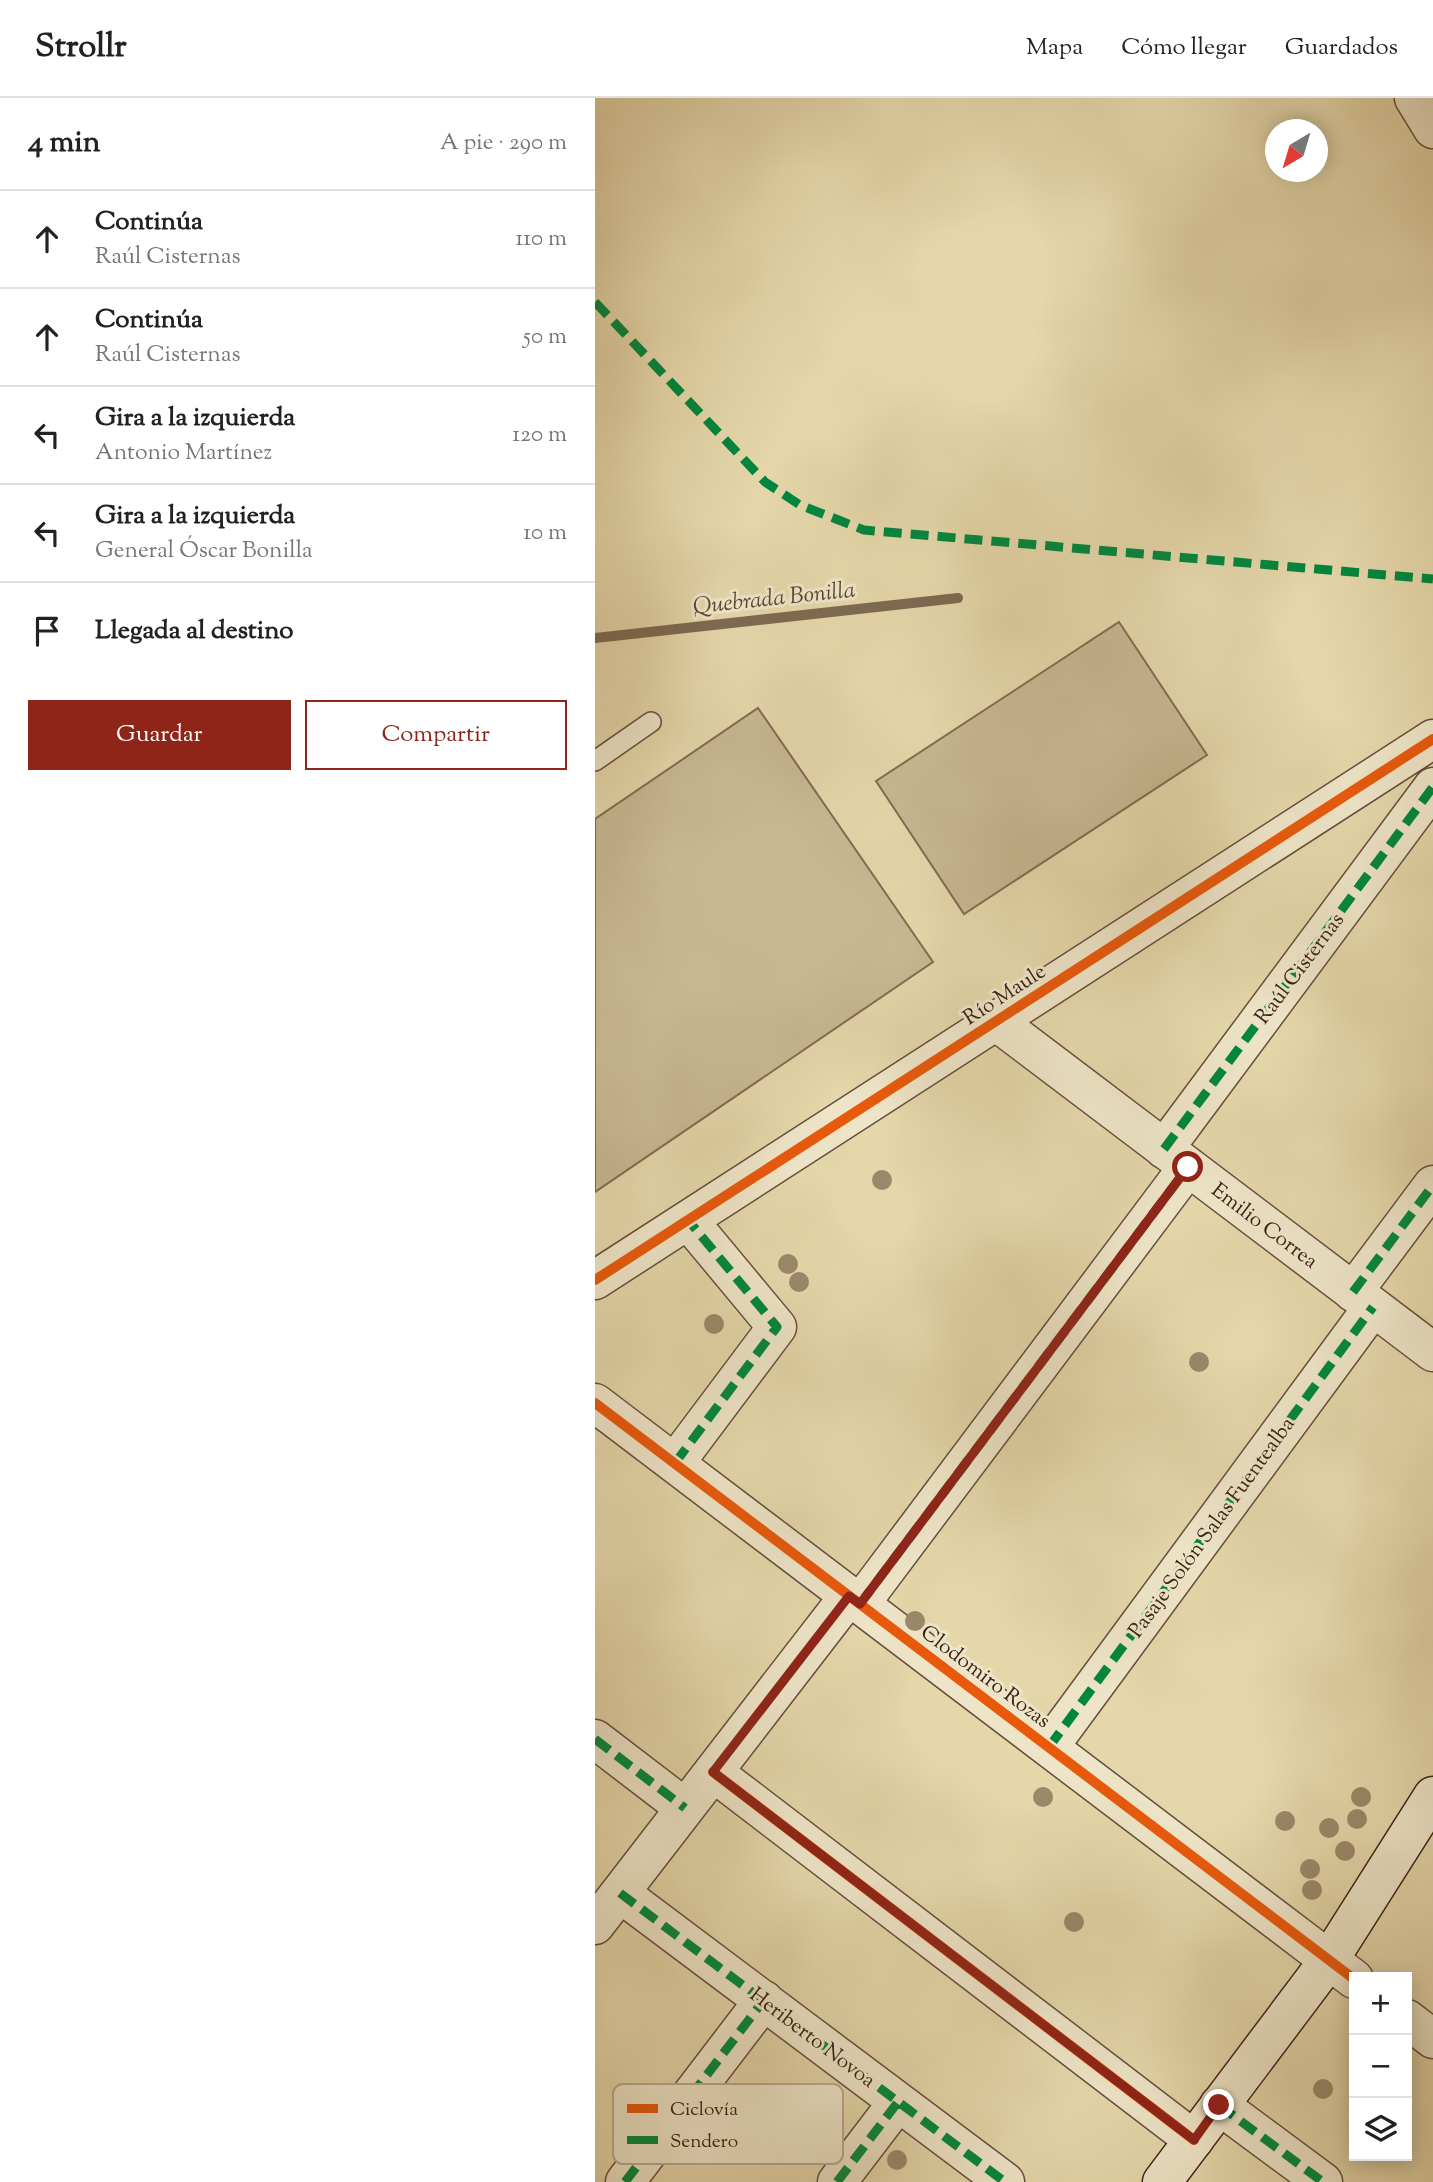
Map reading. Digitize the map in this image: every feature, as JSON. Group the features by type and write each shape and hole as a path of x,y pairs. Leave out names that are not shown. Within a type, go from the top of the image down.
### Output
{"street":[{"path":"1414,98 1433,129"},
{"name":"Río Maule","path":"595,1280 1433,739"},
{"name":"Raúl Cisternas","path":"595,1926 713,1772 855,1600 1176,1158 1433,787"},
{"name":"Emilio Correa","path":"997,1022 1433,1352"},
{"name":"Pasaje Solón Salas Fuentealba","path":"1049,1747 1363,1299 1433,1185"},
{"path":"675,1463 777,1327 688,1220"},
{"name":"Clodomiro Rozas","path":"595,1402 1342,1969"},
{"path":"595,1739 685,1808"},
{"path":"713,1772 1194,2140"},
{"path":"1162,2182 1219,2105 1342,1969 1433,1796"},
{"name":"Heriberto Novoa","path":"620,1893 1005,2182"},
{"path":"700,2084 764,2000"},
{"path":"1412,2023 1433,2039"},
{"path":"837,2182 898,2102"},
{"path":"1219,2105 1323,2182"},
{"path":"625,2182 639,2164"}],"lane":[{"path":"595,761 651,722"}],"shaded area":[{"path":"1119,622 1207,755 964,914 876,781"},
{"path":"758,708 933,962 595,1192 595,819"}],"waterway":[{"name":"Quebrada Bonilla","path":"595,638 958,598"}],"marked path":[{"path":"595,302 765,482 800,505 864,530 1433,579"},
{"path":"1164,1149 1433,787"},
{"path":"860,1604 1188,1167"},
{"path":"1353,1292 1433,1185"},
{"path":"675,1463 777,1327 688,1220"},
{"path":"1049,1747 1373,1307"},
{"path":"595,1739 685,1808"},
{"path":"620,1893 1005,2182"},
{"path":"700,2084 764,2000"},
{"path":"837,2182 898,2102"},
{"path":"1219,2105 1323,2182"},
{"path":"625,2182 639,2164"}],"cycle path":[{"path":"595,1280 1433,739"},
{"path":"595,1403 1349,1975"},
{"path":"713,1772 1194,2140"}],"route":[{"path":"1188,1167 860,1604 849,1596 713,1772 1194,2140 1219,2105"}]}
